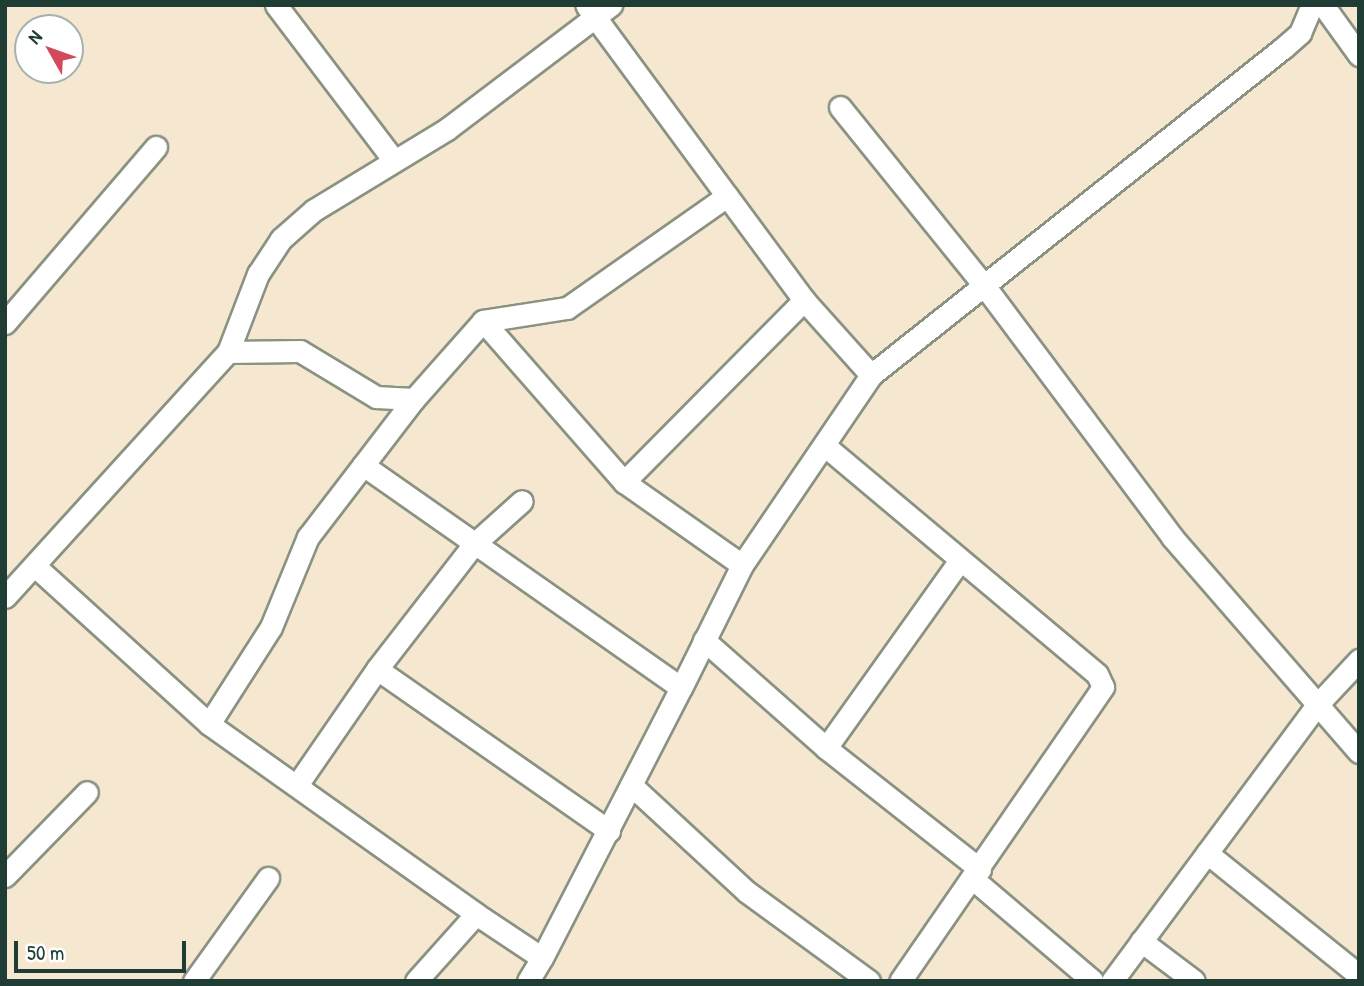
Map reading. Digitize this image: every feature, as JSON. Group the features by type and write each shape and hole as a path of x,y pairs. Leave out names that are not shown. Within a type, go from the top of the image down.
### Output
{"street":[{"path":"276,5 393,159"},
{"path":"528,981 610,831 742,565 871,375 986,288 1283,48 1300,33 1312,5"},
{"path":"1323,5 1359,55"},
{"path":"5,597 36,567 228,352 258,274 281,239 314,210 393,159 447,129 597,9 727,197 804,300 871,375"},
{"path":"840,107 986,288 1172,537 1359,752"},
{"path":"5,323 156,147"},
{"path":"209,724 271,627 308,537 414,399 483,321 567,307 727,197"},
{"path":"624,482 804,300"},
{"path":"483,321 624,482 742,565"},
{"path":"228,352 300,351 376,397 414,399"},
{"path":"824,445 1097,674 1103,687 900,981"},
{"path":"363,466 681,688"},
{"path":"297,785 377,669 474,544 522,501"},
{"path":"826,748 960,560"},
{"path":"36,567 209,724 542,958"},
{"path":"704,640 826,748 976,874 1093,981"},
{"path":"1112,981 1317,705 1359,660"},
{"path":"377,669 610,831"},
{"path":"631,785 747,892 869,981"},
{"path":"5,876 87,792"},
{"path":"1207,853 1359,975"},
{"path":"194,981 268,878"},
{"path":"416,981 476,914"},
{"path":"1141,941 1194,981"}]}
